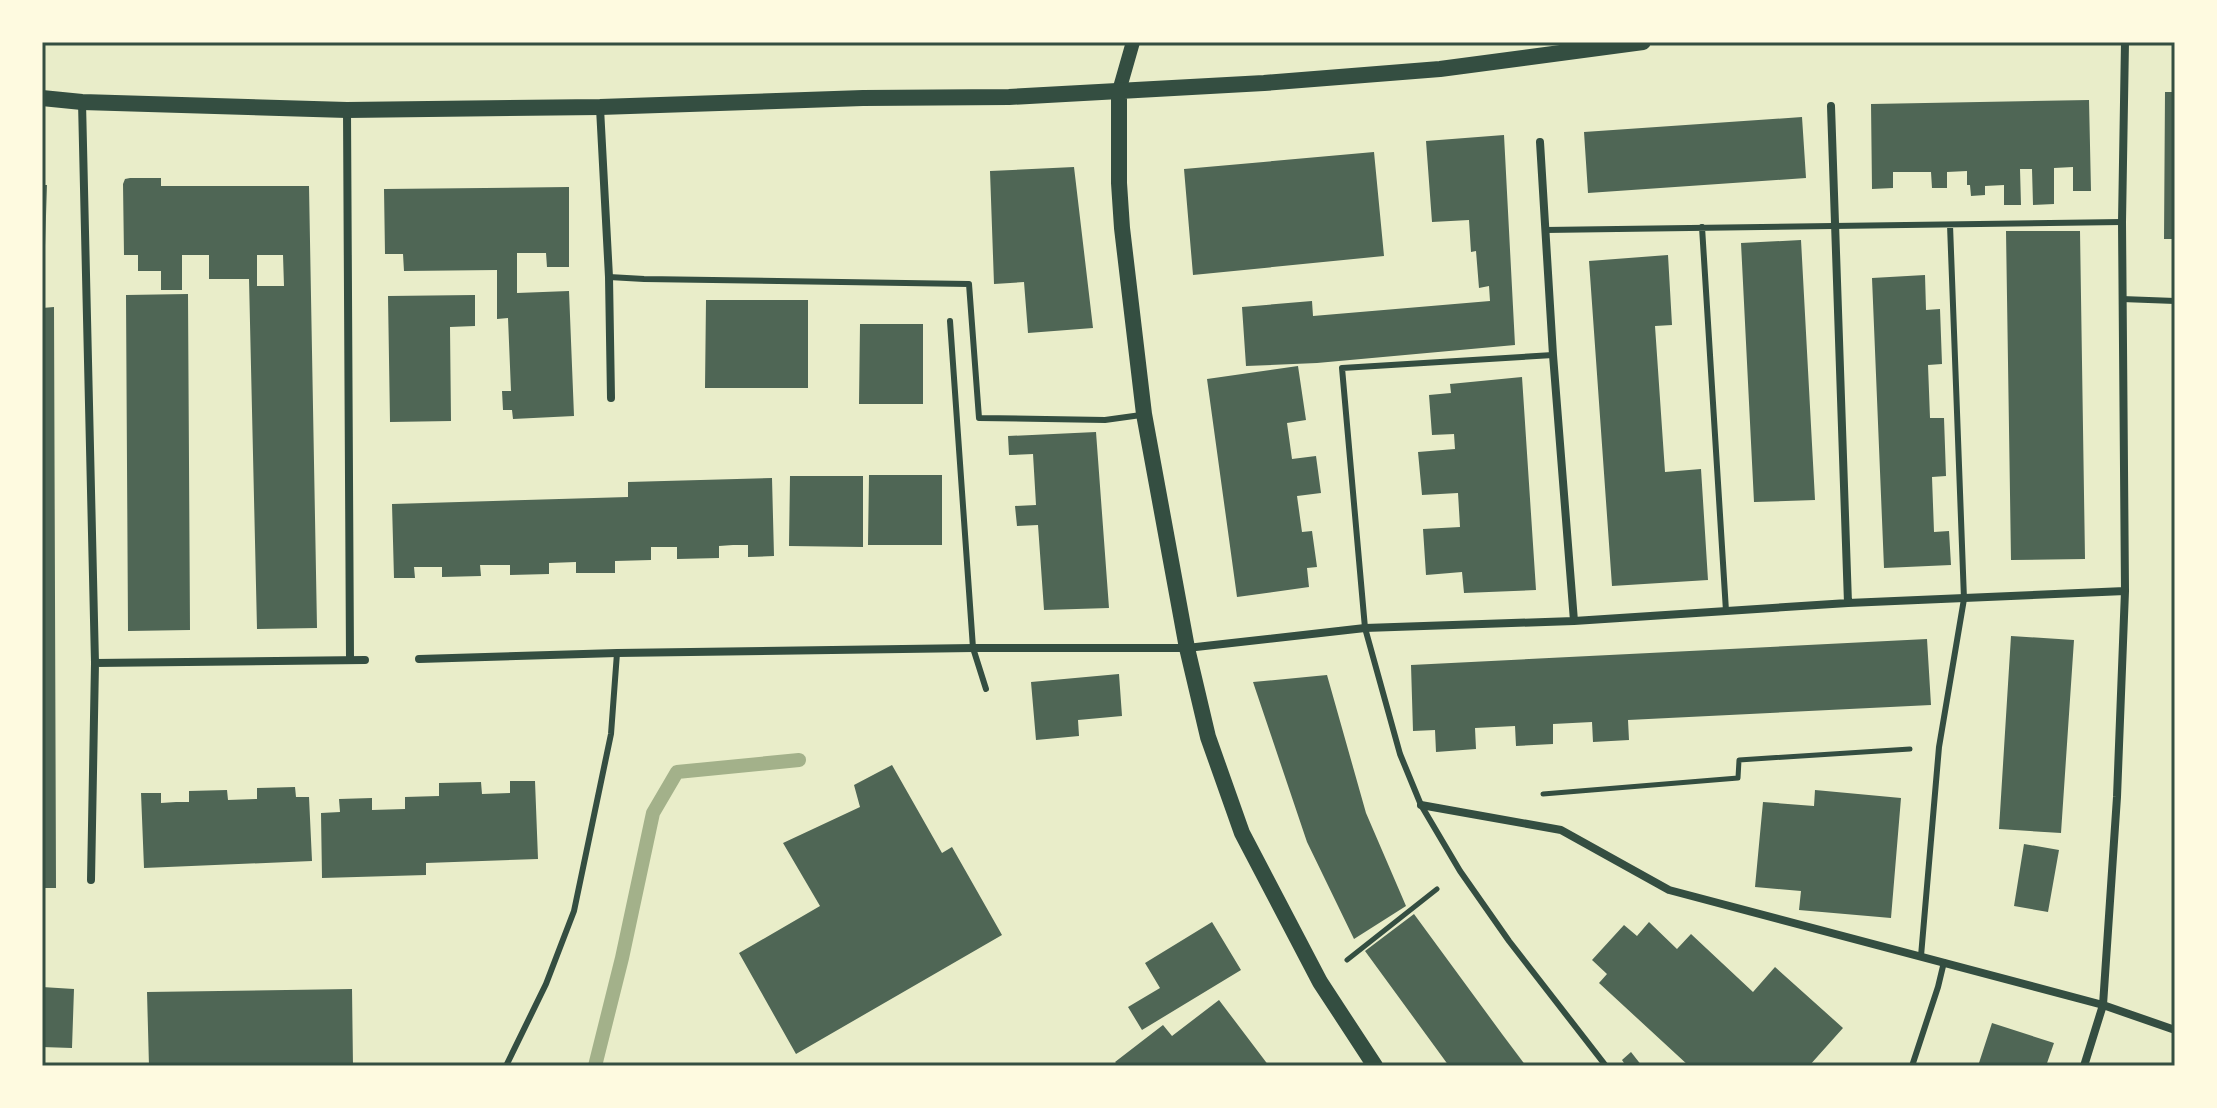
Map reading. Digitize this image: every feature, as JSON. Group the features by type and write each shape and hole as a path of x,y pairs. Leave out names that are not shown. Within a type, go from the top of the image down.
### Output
{"main road":[{"path":"42,98 82,102 347,110 1009,97 1264,83 1440,69 1643,42"},
{"path":"1119,91 1122,228 1144,414 1187,648 1208,737 1242,833 1320,982 1375,1066"}],"street":[{"path":"1119,91 1133,42"},
{"path":"2084,1066 2103,1005 2117,797 2125,591 2122,222 2125,42"},
{"path":"82,102 95,663 91,880"},
{"path":"1831,106 1848,603"},
{"path":"600,107 609,277 611,398"},
{"path":"347,110 350,660"},
{"path":"1540,142 1574,621"},
{"path":"419,659 617,653 1187,648 1365,628 1574,621 1848,603 2125,591"},
{"path":"95,663 365,660"},
{"path":"1421,805 1561,830 1669,890 2103,1005 2175,1030"}],"lane":[{"path":"1545,230 2122,222"},
{"path":"1921,956 1939,747 1964,599 1950,225"},
{"path":"1702,227 1726,611"},
{"path":"609,277 969,284 979,418 1105,420 1144,414"},
{"path":"2122,299 2175,301"},
{"path":"950,321 973,648 986,689"},
{"path":"1553,355 1342,368 1365,628 1400,754 1421,805 1460,871 1509,941 1606,1066"},
{"path":"506,1066 546,984 574,911 611,734 617,653"},
{"path":"1912,1066 1944,962"}],"path":[{"path":"1532,795 1738,778 1739,760 1939,747"},
{"path":"1320,982 1460,871"}],"building":[{"path":"2165,92 2175,92 2175,239 2164,239"},
{"path":"2089,100 2091,191 2073,191 2073,167 2054,168 2054,204 2033,205 2032,169 2020,169 2021,205 2004,205 2004,185 1985,186 1985,195 1971,196 1967,171 1947,172 1947,188 1932,188 1931,172 1893,172 1893,188 1872,189 1871,104"},
{"path":"1802,117 1806,178 1588,193 1584,132"},
{"path":"1504,135 1515,345 1317,363 1246,366 1242,307 1312,301 1313,316 1490,301 1489,286 1479,288 1476,251 1471,252 1469,220 1432,222 1426,141"},
{"path":"1374,152 1384,256 1193,275 1184,169"},
{"path":"1074,167 1093,328 1028,333 1024,282 994,284 990,171"},
{"path":"161,178 161,186 309,186 317,628 257,629 249,279 209,279 209,255 182,255 182,290 161,290 161,271 138,271 138,255 124,255 125,179","holes":["257,255 283,255 284,286 257,286"]},
{"path":"42,185 47,185 45,246 42,246"},
{"path":"569,187 569,267 547,267 546,253 517,253 517,293 569,291 574,416 513,419 512,410 503,410 502,391 511,391 508,318 497,319 497,270 404,271 403,254 385,254 384,189"},
{"path":"2006,231 2080,231 2085,559 2011,560"},
{"path":"1801,240 1815,500 1754,502 1741,243"},
{"path":"1668,255 1672,325 1655,326 1665,472 1701,469 1708,580 1612,586 1589,261"},
{"path":"1925,275 1926,310 1940,309 1942,364 1928,365 1930,418 1944,418 1946,476 1932,477 1934,532 1949,531 1951,565 1884,568 1872,278"},
{"path":"188,294 190,630 128,631 126,295"},
{"path":"475,295 475,326 450,327 451,421 390,422 388,296"},
{"path":"706,300 808,300 808,388 705,388"},
{"path":"54,307 56,888 42,888 42,308"},
{"path":"860,324 923,324 923,404 859,404"},
{"path":"1298,366 1306,420 1287,423 1292,459 1316,456 1321,493 1297,496 1302,532 1312,531 1317,567 1307,568 1309,587 1237,597 1207,379"},
{"path":"1522,377 1536,590 1464,593 1462,572 1426,575 1423,529 1460,527 1458,493 1422,495 1418,452 1455,449 1454,434 1432,435 1429,395 1451,393 1450,384"},
{"path":"1096,432 1109,608 1044,610 1038,525 1017,526 1015,506 1036,505 1033,454 1009,455 1008,436"},
{"path":"869,475 942,475 942,545 868,545"},
{"path":"790,476 863,476 863,547 789,546"},
{"path":"772,478 774,556 748,557 748,545 733,545 719,546 719,558 677,559 677,547 651,547 651,560 615,561 615,573 576,573 576,562 549,563 549,574 510,575 510,565 480,565 481,576 442,577 442,567 414,567 415,578 394,578 392,504 628,497 628,482"},
{"path":"2011,636 2074,640 2061,833 1999,829"},
{"path":"1927,639 1931,705 1628,720 1629,740 1593,742 1592,722 1553,724 1553,744 1516,746 1515,726 1475,728 1476,749 1436,752 1435,730 1413,731 1411,665"},
{"path":"1119,674 1122,716 1078,720 1079,736 1036,740 1031,682"},
{"path":"1327,675 1366,813 1406,906 1354,939 1307,842 1253,682"},
{"path":"892,765 942,853 952,847 1002,935 796,1054 739,953 820,906 783,843 860,807 854,785"},
{"path":"510,781 535,781 538,859 426,863 426,875 322,878 321,813 340,812 339,799 372,798 372,810 405,809 405,797 439,796 439,783 481,782 482,794 510,793"},
{"path":"295,787 296,797 309,797 312,861 144,868 141,793 161,793 161,803 189,802 189,791 227,790 228,800 257,799 257,788"},
{"path":"1815,790 1901,798 1891,918 1799,910 1801,891 1755,887 1763,802 1814,806"},
{"path":"2024,844 2059,850 2048,912 2014,906"},
{"path":"1414,914 1526,1066 1449,1066 1365,951"},
{"path":"1212,922 1241,970 1142,1030 1128,1007 1160,988 1145,963"},
{"path":"1649,922 1677,949 1691,934 1753,992 1775,967 1843,1028 1809,1066 1689,1066 1599,983 1607,974 1592,960 1624,925 1637,936"},
{"path":"42,987 74,989 72,1048 42,1047"},
{"path":"352,989 353,1066 149,1066 147,992"},
{"path":"1219,1000 1269,1066 1119,1066 1115,1062 1163,1025 1172,1036"},
{"path":"1992,1023 2054,1043 2046,1066 1978,1066"},
{"path":"1631,1052 1642,1066 1626,1066 1622,1060"}],"waterway":[{"path":"595,1066 653,813 677,772 799,760"}]}
